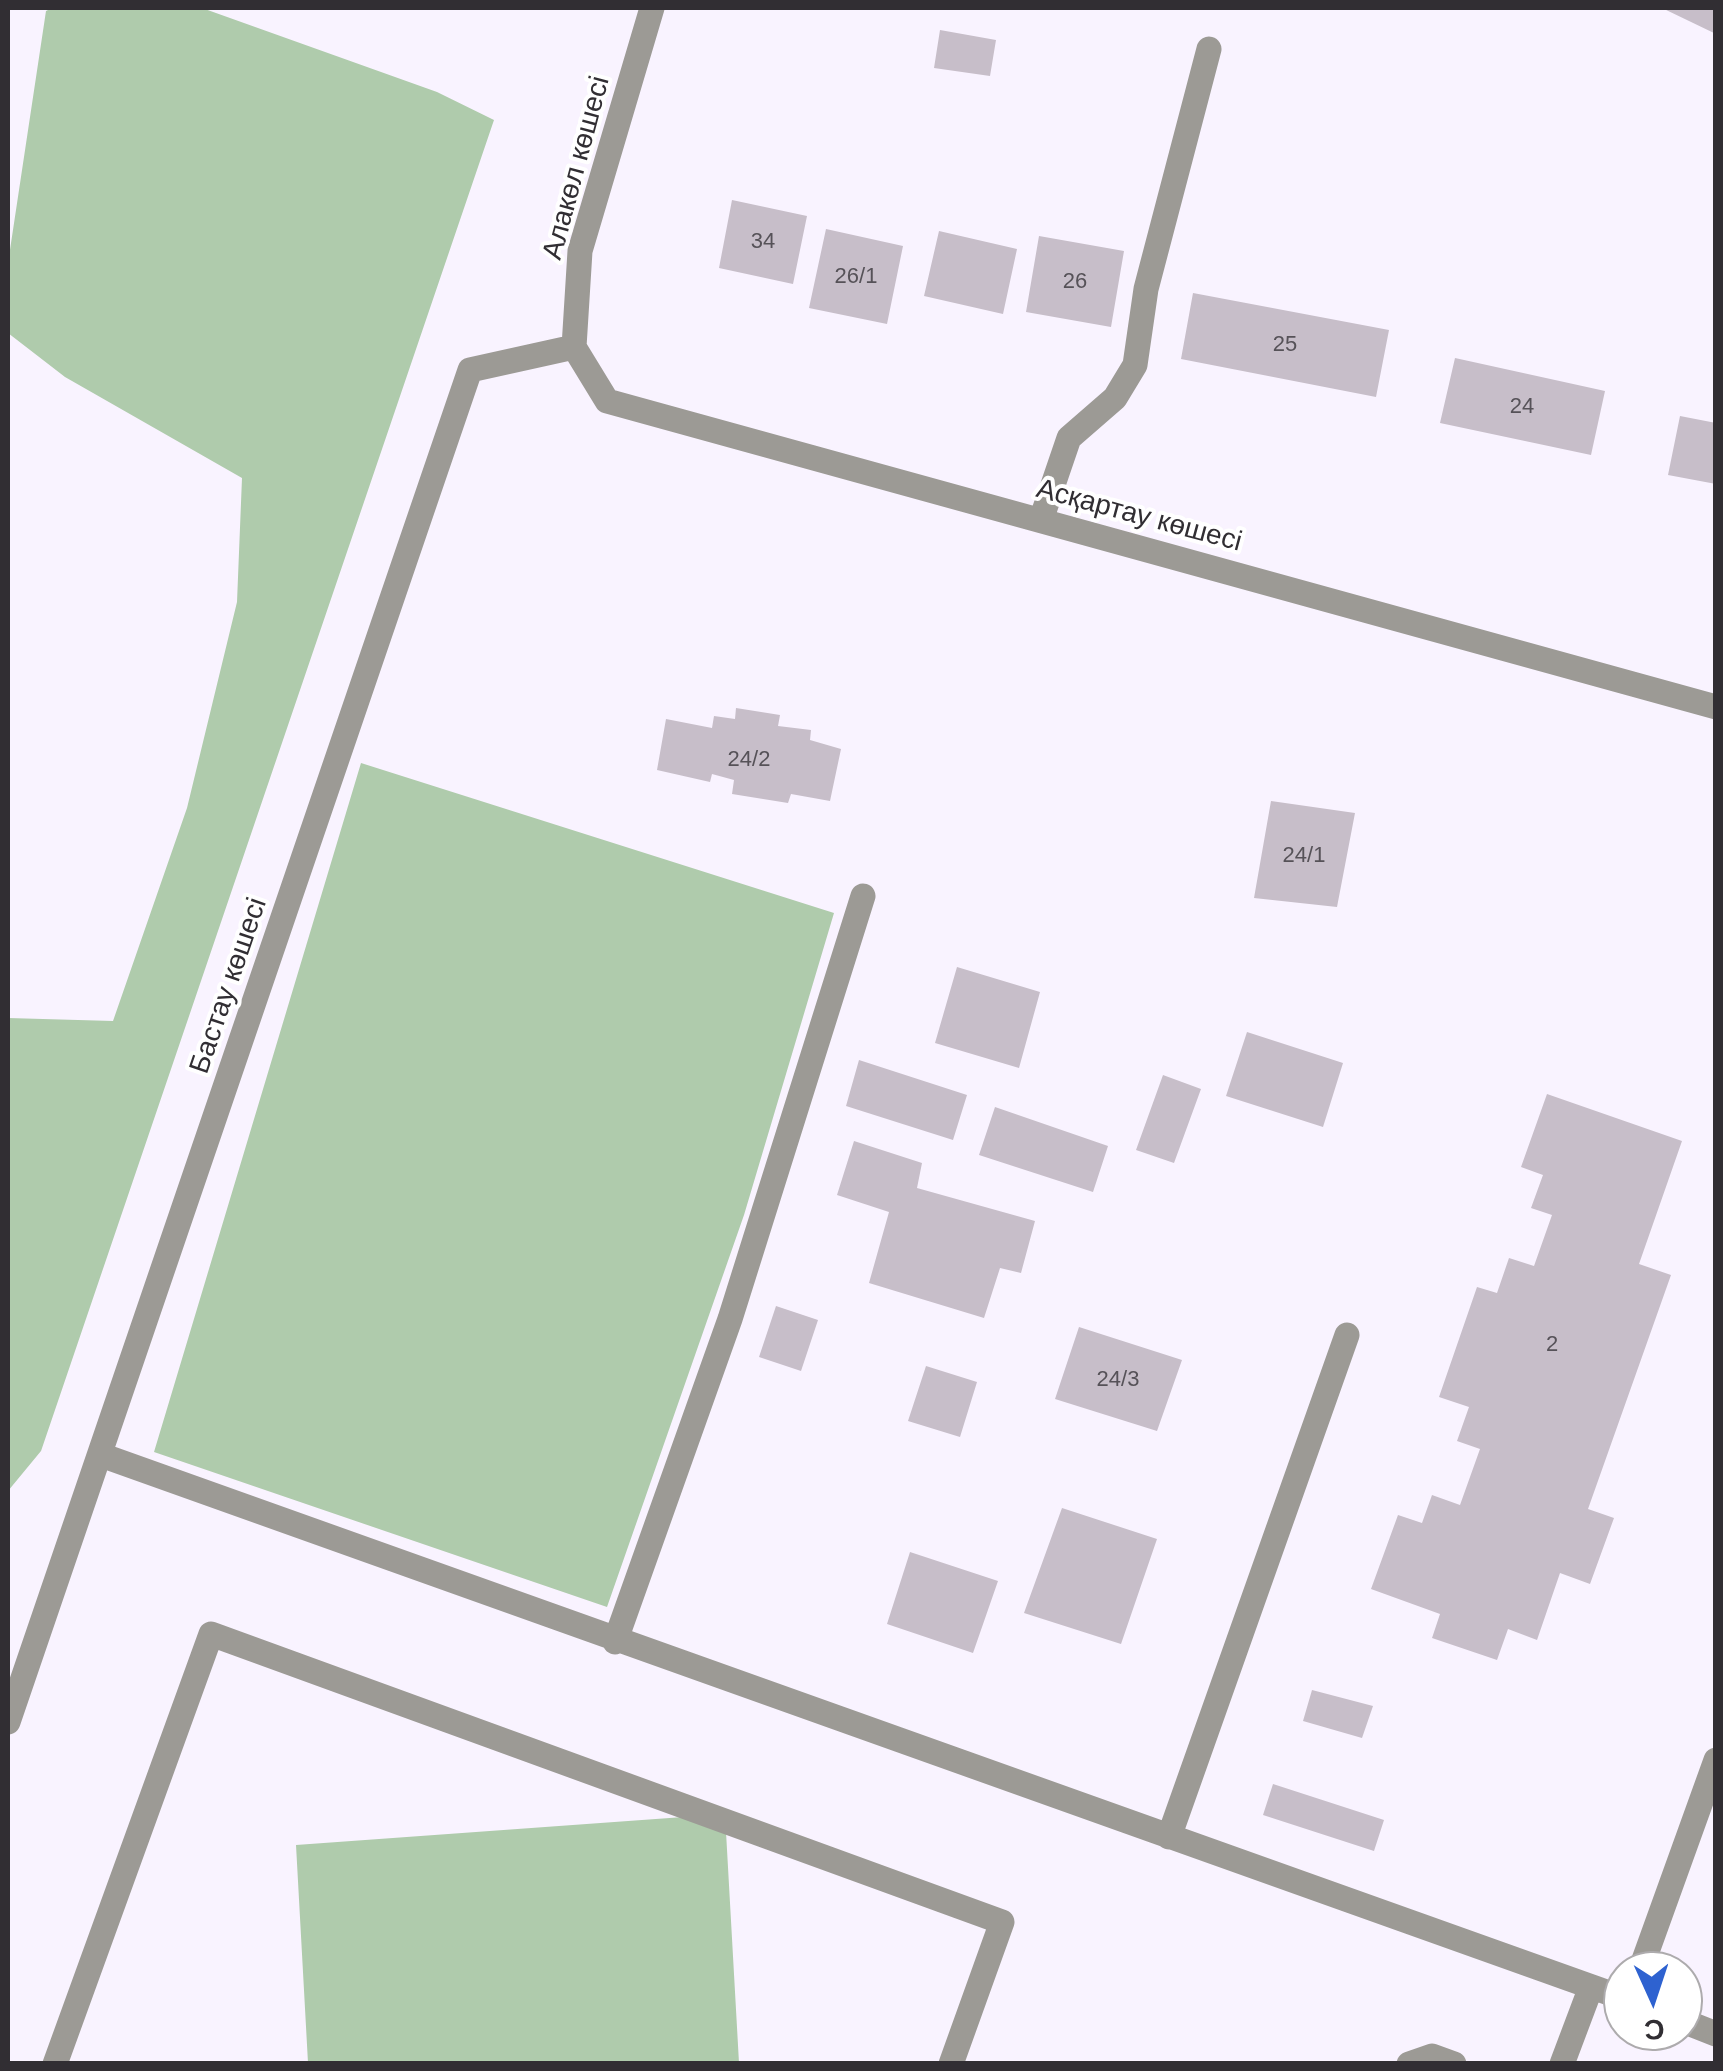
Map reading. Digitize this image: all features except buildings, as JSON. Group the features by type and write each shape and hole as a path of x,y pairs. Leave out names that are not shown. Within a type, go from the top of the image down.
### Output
{"street":[{"name":"Алакөл көшесі","path":"574,347 580,251 652,8"},
{"path":"1041,520 1069,438 1115,398 1135,364 1146,288 1209,48"},
{"name":"Асқартау көшесі","path":"574,347 606,400 1716,707"},
{"name":"Бастау көшесі","path":"8,1722 470,370 574,347"},
{"path":"616,1642 730,1319 863,896"},
{"path":"1168,1837 1347,1335"},
{"path":"101,1456 1603,1991"},
{"path":"55,2064 211,1634 1002,1922 951,2064"},
{"path":"1647,1951 1716,1760"},
{"path":"1562,2064 1590,1987"},
{"path":"1409,2064 1432,2056 1454,2064"}],"green space":[{"path":"202,8 437,92 494,120 41,1451 8,1491 8,1018 113,1021 187,808 237,602 242,478 65,377 8,333 8,263 46,11"},
{"path":"361,763 834,913 744,1215 607,1607 154,1452"},
{"path":"725,1814 739,2063 308,2063 296,1845"}]}
